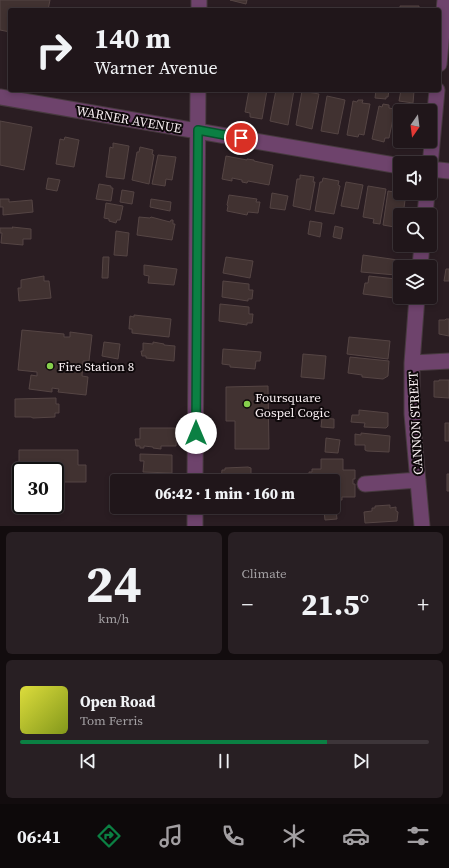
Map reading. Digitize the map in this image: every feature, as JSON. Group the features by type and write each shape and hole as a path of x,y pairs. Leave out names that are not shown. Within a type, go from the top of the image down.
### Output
{"street":[{"path":"441,43 445,0"},
{"path":"195,474 198,92"},
{"path":"431,156 437,92"},
{"name":"WARNER AVENUE","path":"0,97 393,165"},
{"path":"437,169 449,171"},
{"name":"CANNON STREET","path":"416,304 412,363 412,414 422,526"},
{"path":"412,363 449,361"},
{"path":"365,484 418,480"},
{"path":"195,514 195,526"}],"building":[{"path":"0,0 50,0 48,8 8,8 8,32 0,30"},
{"path":"230,0 247,0 246,4"},
{"path":"400,6 419,6 419,8 400,8"},
{"path":"249,92 267,92 262,119 250,117 250,113 245,112"},
{"path":"276,92 294,92 288,125 270,121"},
{"path":"302,92 319,94 312,129 296,125"},
{"path":"376,92 389,92 386,99 375,98"},
{"path":"401,92 414,92 413,103 399,101"},
{"path":"327,96 345,100 338,134 321,131"},
{"path":"358,100 363,100 362,103 370,104 364,135 359,134 358,137 347,135 353,101 357,102"},
{"path":"383,104 389,105 389,108 393,109 393,119 389,138 385,138 384,142 372,139 379,106 382,107"},
{"path":"0,121 32,127 24,170 0,165"},
{"path":"65,137 79,140 74,167 56,164 60,139 64,140"},
{"path":"113,143 129,146 124,179 106,177 110,147 113,148"},
{"path":"140,147 153,150 152,154 154,155 149,184 132,180 137,152 139,152"},
{"path":"158,155 176,157 172,180 166,179 165,186 152,184"},
{"path":"226,156 254,160 273,165 269,185 248,181 247,183 242,182 242,180 232,178 232,181 222,179"},
{"path":"300,175 314,177 313,182 315,182 310,210 293,206 297,179 300,179"},
{"path":"48,178 60,180 57,191 46,189"},
{"path":"323,178 339,181 338,185 340,186 334,214 315,211 320,182 322,182"},
{"path":"346,182 363,185 358,209 341,206"},
{"path":"99,184 111,186 111,188 113,188 111,201 96,199"},
{"path":"368,186 386,189 380,224 373,223 374,219 363,217"},
{"path":"122,190 134,192 132,204 120,202"},
{"path":"388,191 393,192 393,200 405,200 404,208 393,208 393,227 383,225"},
{"path":"272,193 288,196 285,210 270,208"},
{"path":"229,195 257,199 256,202 260,202 258,213 248,212 247,215 227,211"},
{"path":"0,199 9,199 9,202 32,200 33,212 3,215 3,207 0,207"},
{"path":"151,199 171,202 170,211 150,207"},
{"path":"106,203 123,206 120,220 117,220 116,223 104,218"},
{"path":"139,217 151,217 170,222 173,220 173,224 175,224 172,240 137,235"},
{"path":"310,221 322,223 320,237 308,234"},
{"path":"335,226 343,228 341,239 333,237"},
{"path":"12,227 31,229 31,239 23,239 23,245 1,243 2,233 0,233 0,228 13,228"},
{"path":"116,231 129,233 127,256 114,255"},
{"path":"363,255 398,260 393,260 393,275 361,272"},
{"path":"103,257 109,257 108,278 102,278"},
{"path":"226,257 253,261 250,278 223,273"},
{"path":"144,265 177,269 174,285 148,283 149,276 144,275"},
{"path":"446,269 449,269 449,281 444,281"},
{"path":"44,276 44,281 49,281 51,298 19,301 18,288 21,288 21,280"},
{"path":"369,276 393,279 393,298 363,294 365,283 368,283"},
{"path":"223,281 249,284 249,290 253,290 252,299 248,299 248,301 222,297"},
{"path":"220,304 249,307 249,314 253,314 252,323 247,323 247,325 219,321"},
{"path":"134,315 171,319 169,337 132,333 132,329 129,329 130,316 134,317"},
{"path":"449,319 449,336 439,334 439,320"},
{"name":"Fire Station 8","path":"22,330 64,334 64,337 70,337 70,332 92,335 89,361 83,361 82,376 88,377 86,395 58,392 59,389 52,388 52,392 29,389 31,375 37,376 37,372 18,370"},
{"path":"349,337 390,341 388,359 347,354"},
{"path":"104,342 120,344 118,359 102,356"},
{"path":"153,342 175,346 174,361 146,358 146,356 142,356 141,351 143,351 143,343 153,344"},
{"path":"223,349 261,352 260,361 256,361 255,369 230,367 230,365 222,364"},
{"path":"303,354 326,356 324,379 301,377"},
{"path":"350,357 389,361 388,376 383,379 362,377 362,375 348,373"},
{"path":"449,380 449,398 434,397 434,381"},
{"name":"Foursquare Gospel Cogic","path":"268,386 269,449 235,449 235,421 226,421 226,387"},
{"path":"56,398 56,404 59,404 59,413 55,413 55,417 15,417 15,399"},
{"path":"359,410 388,413 388,426 386,428 364,427 365,423 351,422 352,415 359,415"},
{"path":"322,418 334,419 334,428 321,427"},
{"path":"445,423 449,423 449,441 445,441"},
{"path":"140,428 177,428 176,446 161,446 161,449 144,446 144,448 140,448 140,446 136,446 135,439 140,439"},
{"path":"361,433 390,436 389,452 367,451 365,450 365,445 355,445 355,434 361,435"},
{"path":"326,438 340,440 338,453 325,452"},
{"path":"19,450 78,450 78,465 86,465 86,482 64,482 64,462 19,462"},
{"path":"140,454 172,455 172,473 143,472 144,461 140,461"},
{"path":"321,459 343,459 343,470 355,470 355,479 353,479 353,484 355,484 355,497 342,497 342,500 340,500 340,474 309,474 309,472 312,472 312,469 321,469"},
{"path":"248,467 251,468 251,474 222,474 222,470 225,470 225,468"},
{"path":"447,474 449,474 449,491 447,491"},
{"path":"390,505 390,508 396,507 396,511 398,512 397,521 365,523 364,512 372,511 372,508 375,508 375,506"},
{"path":"324,514 336,514 337,519 325,520"}],"place":[{"name":"Fire Station 8","path":"50,366"},
{"name":"Foursquare Gospel Cogic","path":"247,404"}],"route":[{"path":"196,433 198,130 241,138"}]}
